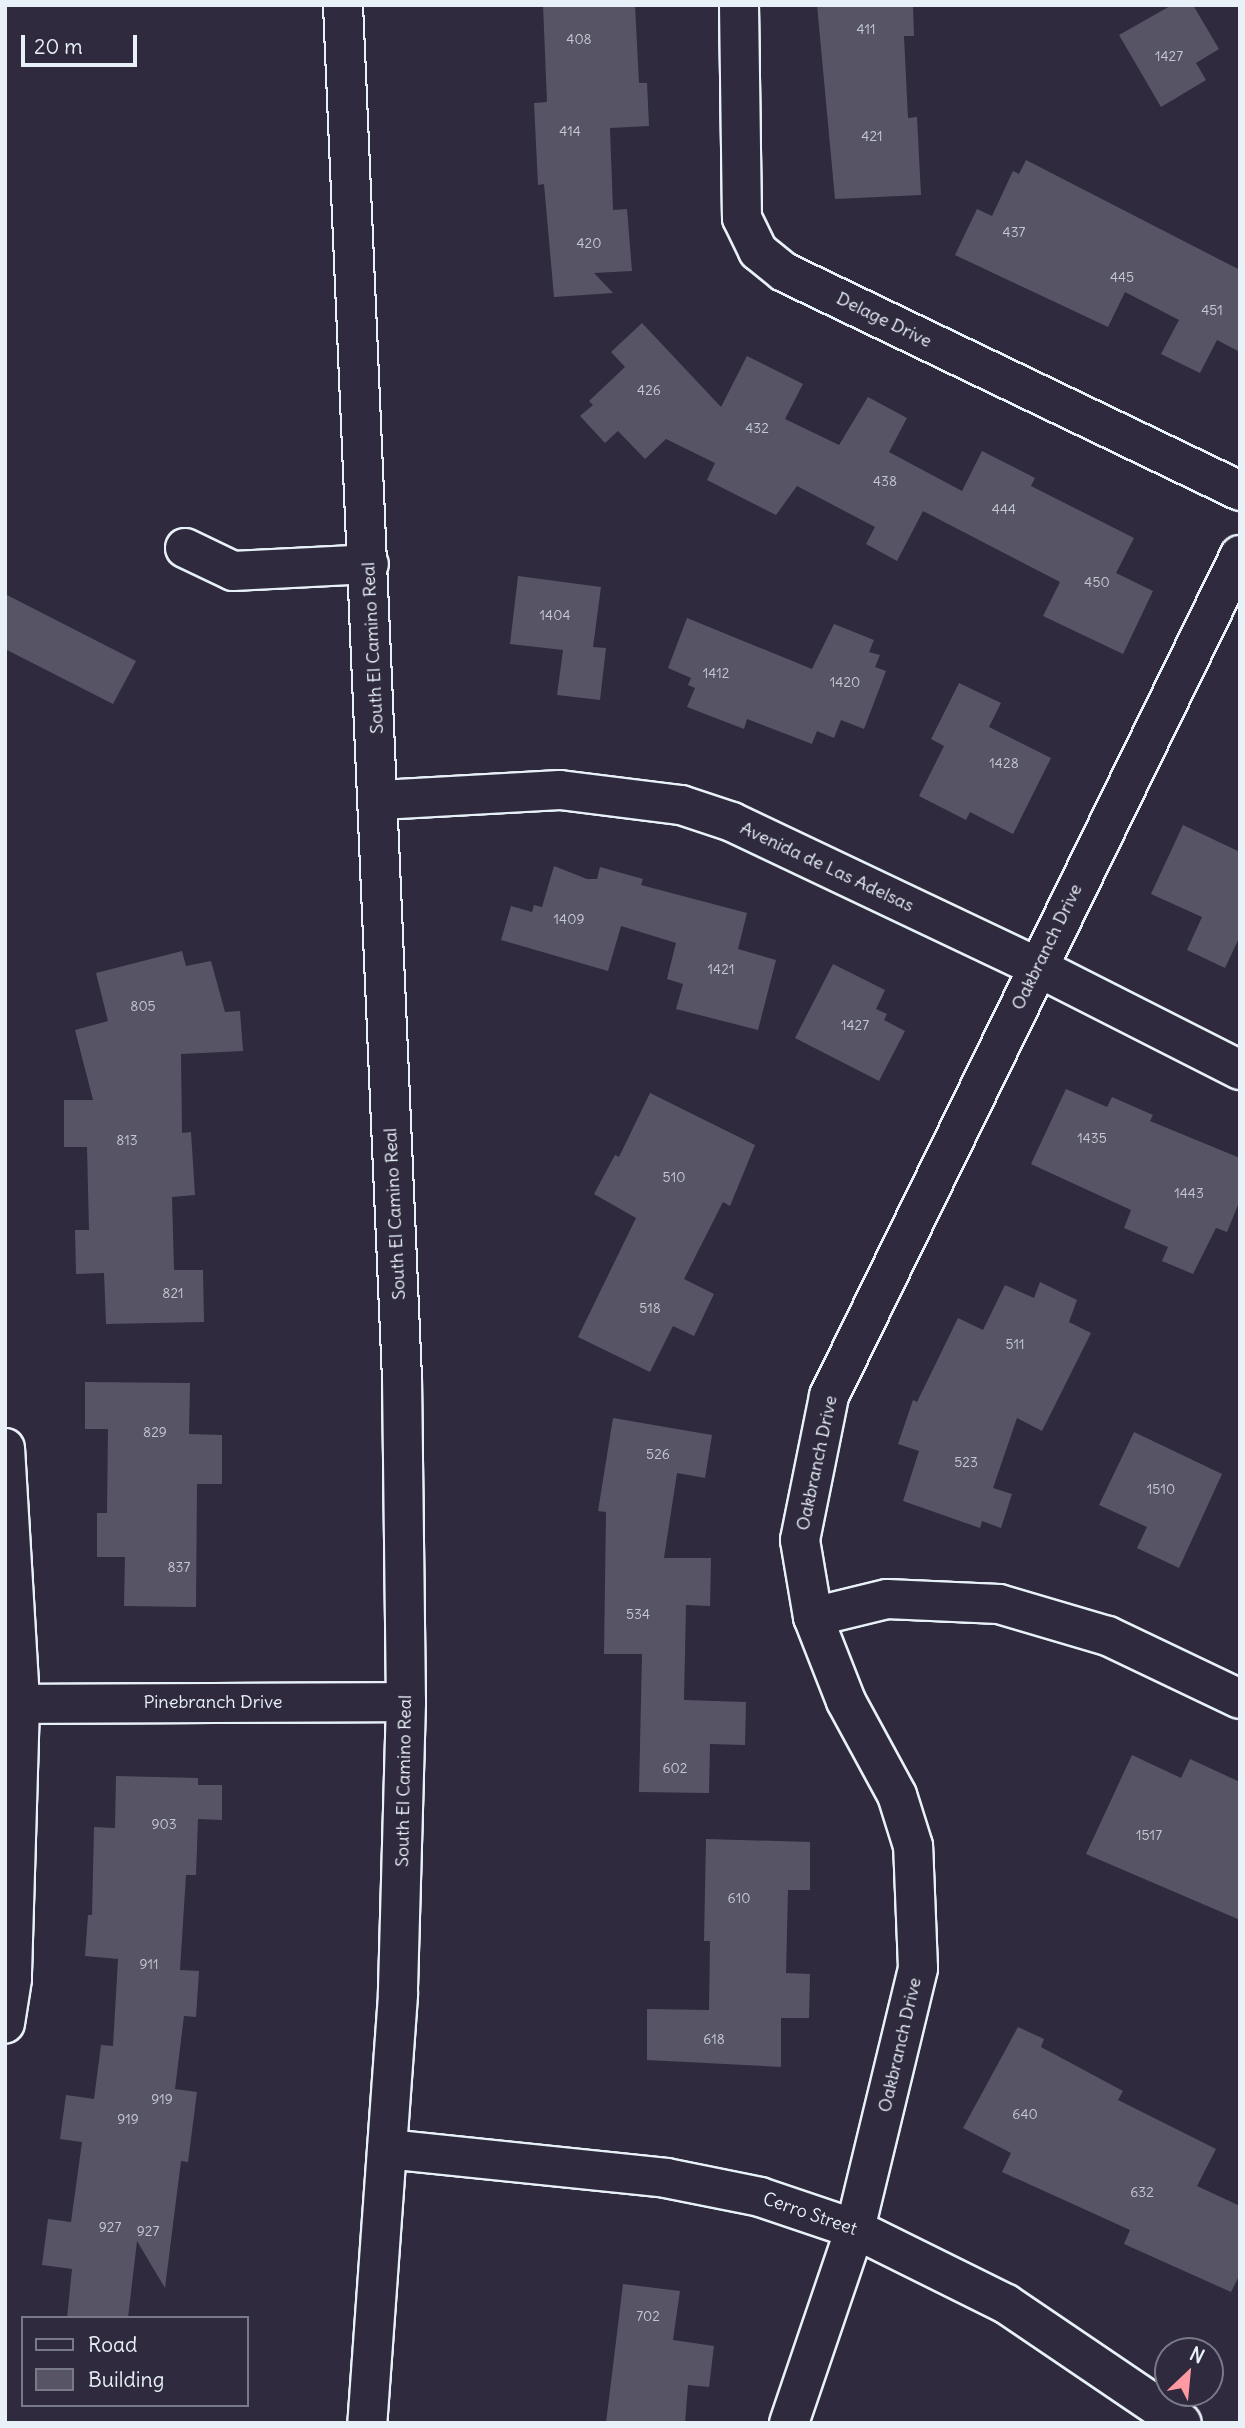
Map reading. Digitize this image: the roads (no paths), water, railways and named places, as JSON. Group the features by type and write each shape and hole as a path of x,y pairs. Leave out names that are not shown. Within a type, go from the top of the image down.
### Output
{"street":[{"name":"South El Camino Real","path":"343,5 380,800 402,1377 406,1702 398,1995 367,2423"},
{"name":"Delage Drive","path":"739,5 742,218 758,251 784,272 1240,491"},
{"path":"185,548 233,571 369,564"},
{"name":"Oakbranch Drive","path":"789,2423 855,2229 918,1968 913,1846 897,1794 846,1701 813,1617 800,1540 830,1396 1240,555"},
{"name":"Avenida de Las Adelsas","path":"380,800 560,790 681,805 732,822 1037,967 1240,1070"},
{"path":"5,1448 20,1703 12,1979 5,2023"},
{"path":"813,1617 887,1598 999,1604 1108,1636 1240,1699"},
{"name":"Pinebranch Drive","path":"20,1703 406,1702"},
{"name":"Cerro Street","path":"387,2149 666,2178 761,2197 855,2229 1006,2304 1182,2423"}]}
